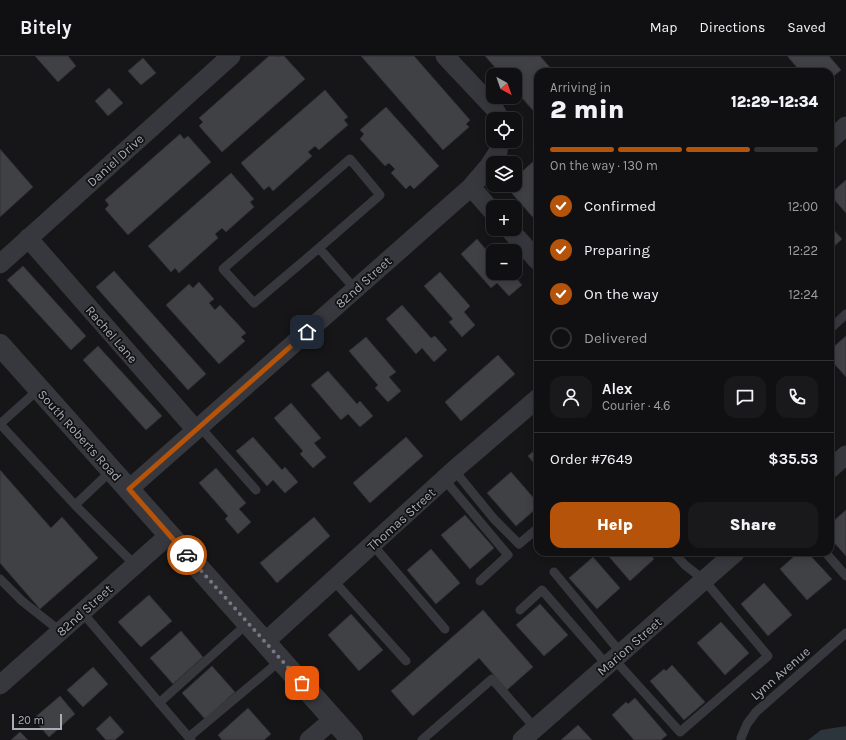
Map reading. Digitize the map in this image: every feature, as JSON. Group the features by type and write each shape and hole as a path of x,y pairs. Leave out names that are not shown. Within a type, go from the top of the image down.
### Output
{"street":[{"name":"Daniel Drive","path":"0,264 231,56"},
{"path":"445,56 496,112"},
{"path":"834,136 846,126"},
{"path":"486,204 470,187 489,166 498,152 498,148"},
{"name":"82nd Street","path":"129,489 470,187"},
{"path":"515,236 534,257"},
{"name":"Rachel Lane","path":"28,238 198,428"},
{"name":"South Roberts Road","path":"1,347 352,740"},
{"name":"Thomas Street","path":"265,642 449,475 534,406"},
{"name":"82nd Street","path":"0,685 169,535"},
{"name":"Marion Street","path":"528,734 731,556"},
{"path":"309,740 334,719"}],"lane":[{"path":"350,159 380,195 319,248 254,303 223,269 350,159"},
{"path":"319,248 355,289"},
{"path":"834,325 845,316"},
{"path":"39,389 0,424 74,504 135,565"},
{"path":"198,428 256,490"},
{"path":"74,504 112,470"},
{"path":"449,475 519,544 534,531"},
{"path":"449,475 508,555 480,581"},
{"path":"372,544 445,629"},
{"path":"520,610 542,590 614,659 680,732 768,656 704,580 685,565 677,556"},
{"path":"828,556 846,576"},
{"path":"554,572 614,659"},
{"path":"0,579 22,601 60,631"},
{"path":"333,580 406,661"},
{"path":"82,612 190,739 280,660"},
{"path":"159,703 248,623"},
{"name":"Lynn Avenue","path":"741,740 747,724 756,712 846,633"},
{"path":"422,740 492,679 528,734"}],"shaded area":[{"path":"846,726 846,740 808,740 821,730"}],"building":[{"path":"35,56 68,56 76,66 58,82"},
{"path":"269,56 284,56 305,79 222,152 199,126 203,122 199,118"},
{"path":"361,56 414,56 470,120 466,124 469,127 443,150"},
{"path":"485,56 540,56 550,68 534,68 534,111 522,98 522,68 496,68"},
{"path":"829,56 841,70 834,76 834,68 798,68 788,57"},
{"path":"143,58 156,73 141,85 128,71"},
{"path":"109,88 123,103 108,116 95,101"},
{"path":"325,90 348,117 344,120 348,125 319,150 315,146 308,152 312,156 273,191 269,186 264,190 241,163"},
{"path":"386,107 439,166 414,189 410,185 406,189 391,173 395,169 389,163 385,166 360,139 364,134 360,130"},
{"path":"180,134 184,139 188,136 211,162 128,235 105,209 109,205 105,200"},
{"path":"0,149 33,187 0,217"},
{"path":"534,161 534,218 522,205 522,200 518,200 511,192 522,192 522,172"},
{"path":"231,173 254,199 250,202 254,207 226,232 222,228 215,234 218,238 179,273 175,268 171,272 148,246"},
{"path":"846,180 846,213 834,200 834,190"},
{"path":"834,230 842,239 834,246"},
{"path":"477,239 486,250 486,280 518,280 522,285 509,296 497,283 491,288 461,254"},
{"path":"23,266 86,336 71,350 7,280"},
{"path":"114,271 206,374 188,390 96,287"},
{"path":"440,272 470,306 464,312 475,325 462,337 449,322 453,319 424,286"},
{"path":"199,282 214,299 209,303 215,310 220,305 246,333 241,337 245,341 219,364 166,305 189,284 193,288"},
{"path":"402,305 431,338 435,336 447,350 434,362 422,348 416,354 386,319"},
{"path":"846,336 846,377 834,364 834,346"},
{"path":"366,337 396,372 389,377 401,391 388,402 375,388 378,385 349,351"},
{"path":"98,346 162,416 146,430 83,360"},
{"path":"498,355 515,374 461,421 445,402"},
{"path":"328,371 357,404 360,401 373,416 360,427 348,414 341,420 311,385"},
{"path":"291,403 321,438 314,443 326,457 313,468 300,454 303,451 274,418"},
{"path":"253,437 282,470 285,467 298,482 285,493 273,480 267,486 236,451"},
{"path":"406,437 423,456 370,503 353,483"},
{"path":"534,451 534,463 528,456"},
{"path":"216,468 246,503 239,509 251,522 238,534 225,519 228,516 199,483"},
{"path":"0,470 51,528 62,517 98,558 40,609 0,563"},
{"path":"511,472 534,498 534,510 516,526 487,493"},
{"path":"846,510 846,556 834,542 834,520"},
{"path":"465,515 494,548 470,569 441,535"},
{"path":"314,517 330,536 277,583 260,563"},
{"path":"431,549 460,583 436,604 407,570"},
{"path":"608,556 651,556 654,559 630,581"},
{"path":"795,556 811,556 832,579 807,600 780,569"},
{"path":"593,557 620,588 597,609 569,578"},
{"path":"764,583 792,615 768,636 741,604"},
{"path":"149,595 172,621 141,647 118,622"},
{"path":"540,604 568,635 544,656 516,625"},
{"path":"483,610 533,667 507,690 479,658 413,716 391,691"},
{"path":"351,614 383,650 359,671 328,635"},
{"path":"721,622 749,653 725,675 697,643"},
{"path":"181,631 203,657 173,684 150,658"},
{"path":"672,665 705,702 684,720 650,681 664,669 666,671"},
{"path":"212,666 235,692 205,719 182,693"},
{"path":"93,667 108,684 83,707 67,690"},
{"path":"60,696 75,714 49,737 33,719"},
{"path":"635,698 667,735 661,740 634,740 612,715 626,702 628,704"},
{"path":"248,708 271,734 264,740 222,740 218,735"},
{"path":"110,716 124,732 115,740 106,740 96,729"},
{"path":"578,725 592,740 561,740"},
{"path":"20,732 28,740 11,740"}],"way so far":[{"path":"187,555 302,683"}],"route":[{"path":"187,555 129,489 307,332"}]}
